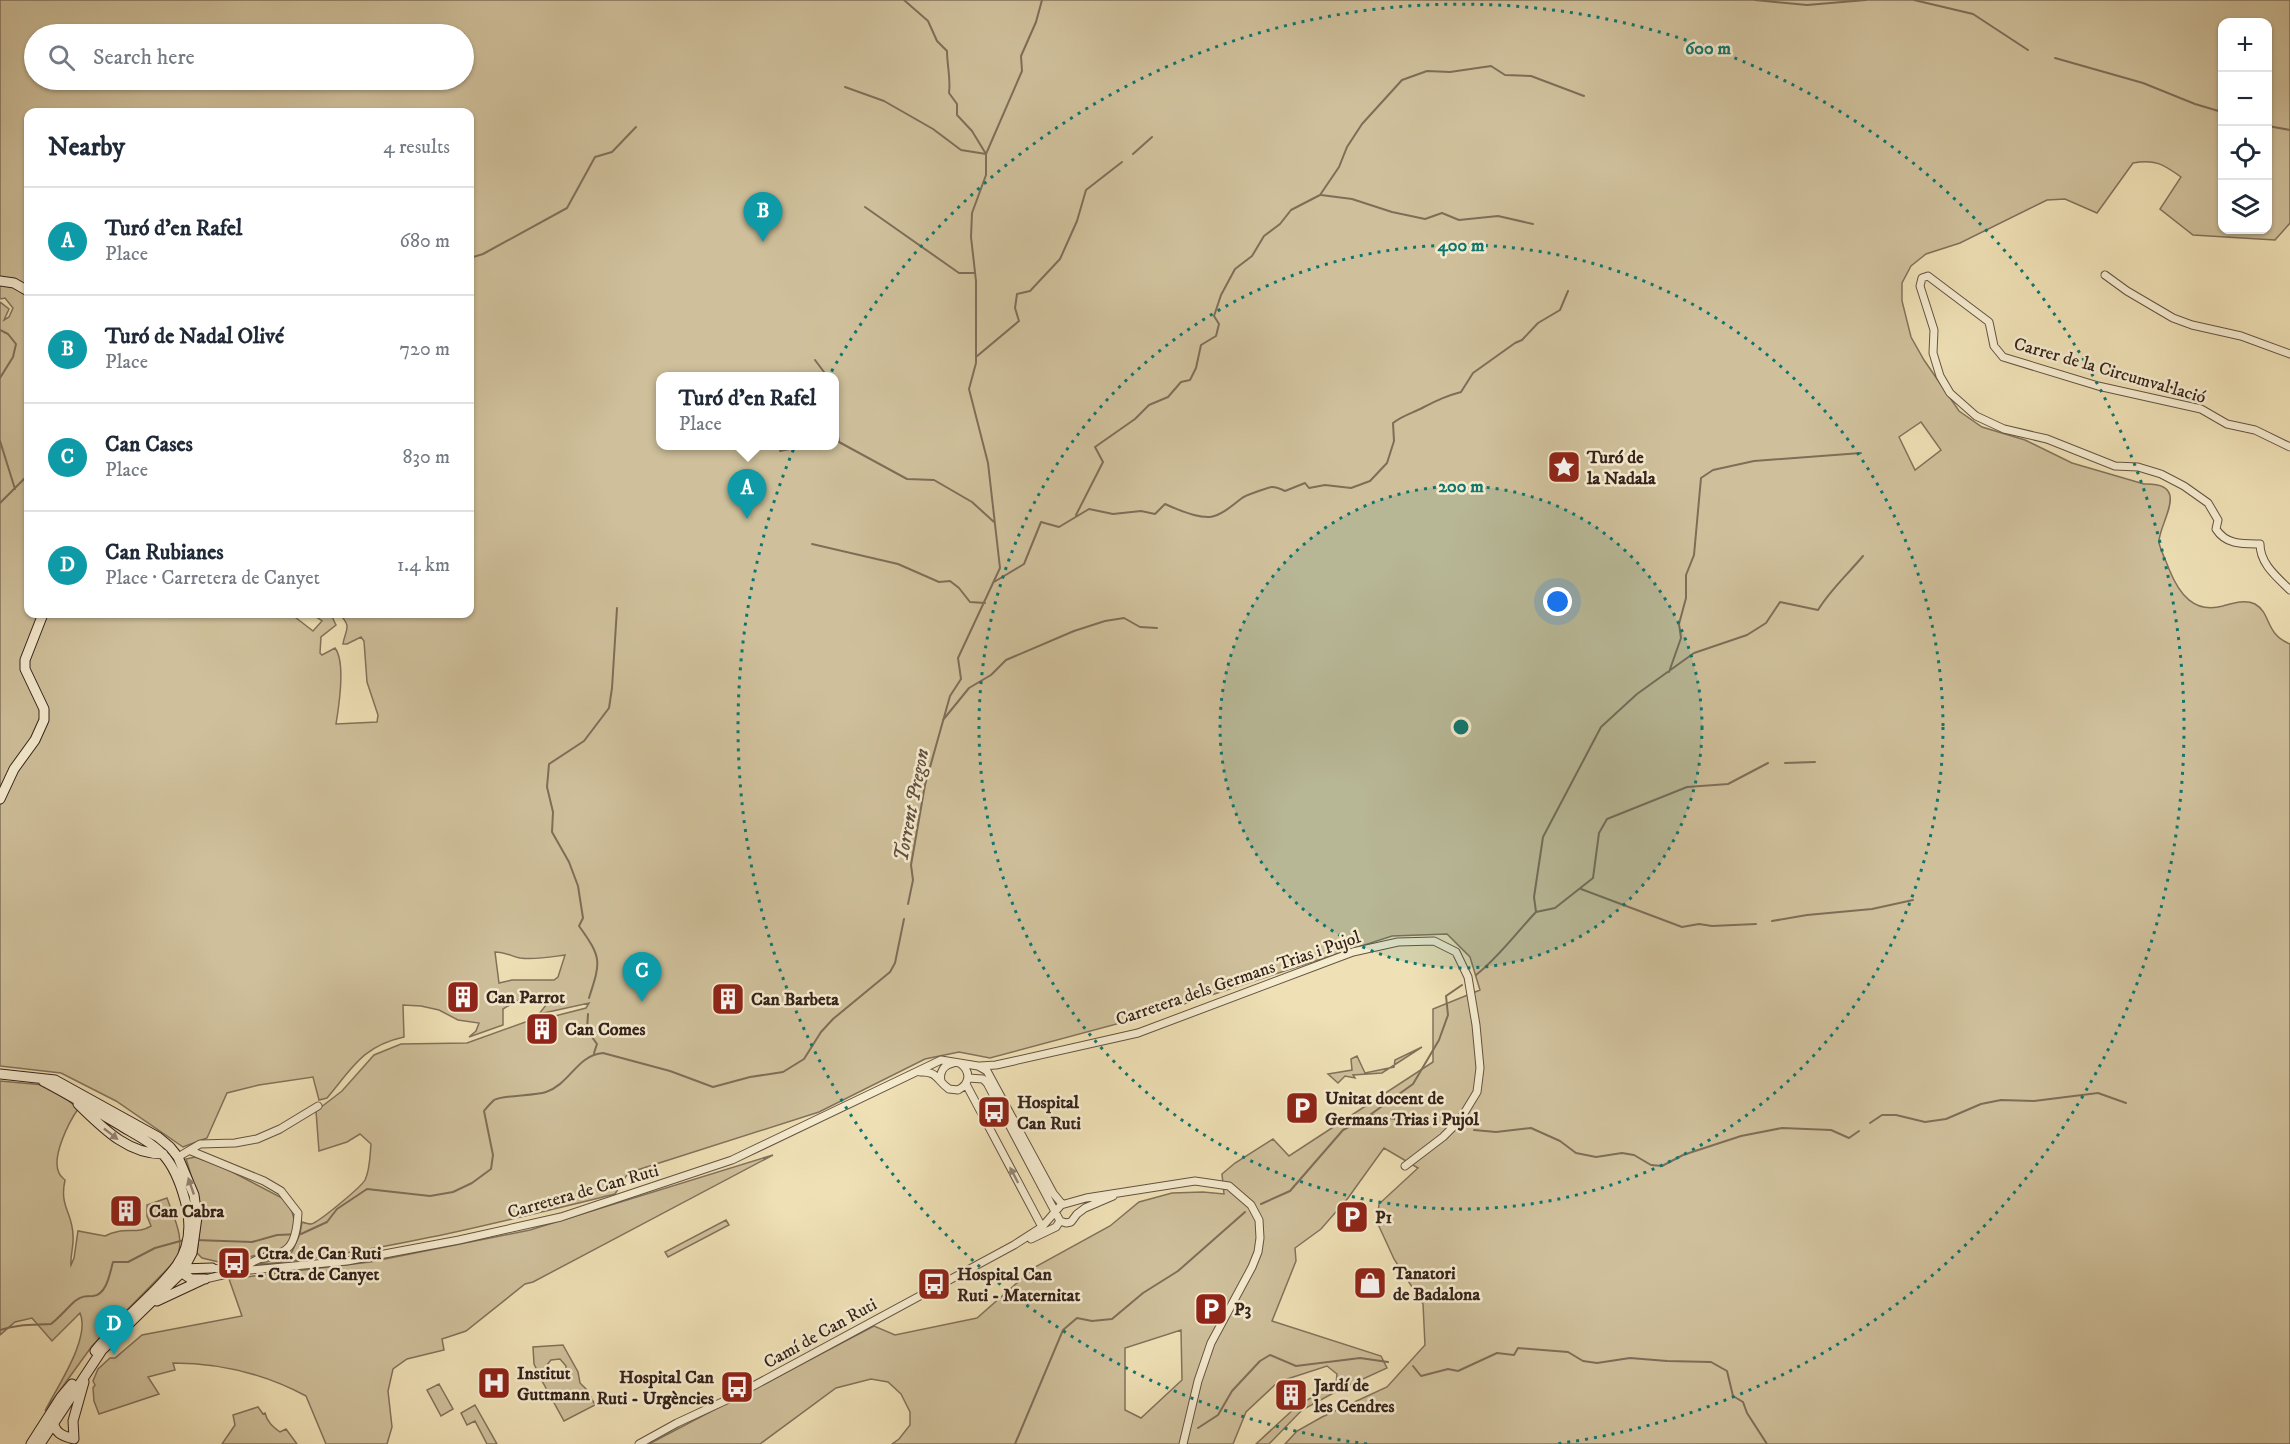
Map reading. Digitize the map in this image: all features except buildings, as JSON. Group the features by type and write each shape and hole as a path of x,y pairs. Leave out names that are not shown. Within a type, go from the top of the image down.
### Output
{"street":[{"path":"2105,275 2173,318 2192,325 2241,336 2290,354"},
{"name":"Carrer de la Circumval·lació","path":"2290,447 2255,430 2227,424 2201,409 2098,386 2003,357 1994,346 1989,322 1928,276 1922,278 1920,286 1934,330 1933,353 1940,376 1950,393 1976,416 2004,429 2047,439 2115,466 2138,466 2161,474 2184,486 2208,503 2218,520 2216,529 2221,537 2240,544 2260,544 2260,553 2269,569 2290,590"},
{"path":"0,281 14,283 24,289"},
{"path":"0,799 14,769 35,740 44,720 44,710 25,669 25,660 41,618"},
{"name":"Carretera dels Germans Trias i Pujol","path":"978,1066 996,1065 1138,1032 1353,952 1398,942 1434,941 1456,952 1468,977 1480,1068 1477,1092 1460,1120 1443,1137 1405,1166"},
{"name":"Carretera de Can Ruti","path":"205,1279 240,1271 347,1261 459,1240 561,1217 732,1160 941,1060 978,1066 987,1071"},
{"path":"942,1083 941,1072 948,1064 957,1063 967,1070 967,1081 1042,1227"},
{"name":"Carretera dels Germans Trias i Pujol","path":"977,1078 996,1065"},
{"path":"987,1071 1056,1198 1075,1208 1077,1214"},
{"path":"915,1073 929,1072 953,1090 962,1088 967,1081 983,1079 989,1086 1060,1221 1070,1223 1085,1208 1123,1192"},
{"path":"0,1074 55,1080 158,1137 171,1147 178,1157 194,1195 185,1275 191,1279 205,1279"},
{"path":"38,1078 134,1133 163,1154 173,1168 193,1218"},
{"path":"65,1092 101,1126 127,1145 143,1152 163,1154"},
{"path":"101,1105 129,1126 134,1133"},
{"path":"178,1157 200,1144 236,1143 257,1139 280,1129 318,1106"},
{"path":"127,1145 134,1133"},
{"path":"134,1133 143,1133 178,1157"},
{"path":"191,1151 264,1181 281,1191 298,1213 295,1239 281,1253 249,1263 240,1271"},
{"path":"1056,1212 1066,1204 1123,1192 1195,1181 1215,1182 1229,1186 1251,1205 1259,1220 1258,1252 1211,1343 1198,1381 1183,1444"},
{"name":"Camí de Can Ruti","path":"1014,1245 1042,1227 1056,1212"},
{"name":"Camí de Can Ruti","path":"639,1444 832,1345 842,1336 1014,1245 1056,1227 1060,1221"},
{"path":"188,1253 212,1268"},
{"path":"94,1361 83,1384 73,1421 74,1442 62,1436 54,1427 53,1421 54,1414 70,1387 108,1334 188,1253"},
{"path":"140,1304 153,1296 177,1271 212,1268"},
{"name":"Carretera de Can Ruti","path":"212,1268 240,1271"},
{"path":"37,1444 94,1361 184,1269"},
{"path":"152,1303 205,1279"},
{"path":"37,1444 70,1387"},
{"path":"53,1421 59,1419 73,1421"},
{"path":"37,1444 62,1436"}],"shaded area":[{"path":"0,0 2290,0 2290,223 2275,240 2193,235 2160,209 2181,177 2158,164 2133,163 2097,213 2065,199 2047,200 1960,243 1926,254 1911,266 1902,283 1902,301 1911,337 1959,411 1982,427 2025,440 2072,463 2144,484 2159,485 2167,490 2170,506 2159,543 2173,578 2183,594 2189,600 2204,607 2213,608 2243,602 2255,604 2264,613 2276,635 2290,644 2290,1444 1285,1444 1297,1431 1322,1417 1387,1387 1425,1345 1423,1304 1394,1259 1377,1222 1379,1204 1418,1168 1384,1148 1348,1198 1321,1229 1295,1248 1296,1261 1272,1321 1381,1356 1387,1368 1302,1410 1269,1444 1256,1444 1298,1405 1336,1384 1337,1374 1327,1366 1278,1382 1246,1412 1233,1444 892,1444 910,1425 910,1412 901,1394 888,1382 871,1379 836,1388 760,1444 649,1444 874,1326 895,1335 977,1318 1035,1267 1110,1226 1139,1202 1172,1193 1224,1194 1222,1174 1273,1139 1289,1156 1433,1062 1433,1009 1480,990 1470,957 1447,934 1392,936 1150,1015 990,1058 959,1052 925,1059 819,1112 628,1173 615,1194 392,1245 257,1265 291,1254 300,1234 302,1222 311,1224 322,1218 365,1180 369,1167 371,1144 360,1134 347,1142 319,1151 316,1111 342,1091 374,1055 401,1044 467,1043 531,1020 586,1008 589,1003 539,1014 550,1000 532,996 503,1009 503,1025 469,1037 476,1031 479,1023 458,1020 439,1010 403,1005 404,1037 368,1052 352,1067 327,1098 319,1100 313,1077 259,1085 227,1093 207,1138 183,1147 116,1101 61,1073 0,1066 0,302 9,309 4,320 9,317 13,308 5,298 0,299","holes":["1921,422 1941,450 1915,470 1899,437","495,952 526,959 565,955 558,977 554,980 512,980 499,983","1181,1330 1182,1380 1141,1418 1125,1410 1125,1348"]},
{"path":"1422,1047 1394,1065 1395,1060"},
{"path":"1357,1056 1365,1073 1390,1068 1382,1073 1353,1075 1355,1078 1345,1076 1338,1083 1328,1074 1352,1070 1351,1059"},
{"path":"0,1081 44,1085 59,1092 78,1109 66,1131 57,1158 59,1173 65,1180 65,1204 72,1228 71,1265 78,1231 105,1236 118,1231 146,1229 151,1226 147,1216 147,1205 167,1198 179,1236 179,1252 176,1260 92,1346 45,1411 77,1349 82,1323 80,1313 52,1341 32,1318 15,1322 0,1335"},
{"path":"773,1155 533,1282 525,1284 466,1331 442,1339 444,1350 407,1359 393,1369 388,1391 392,1427 387,1444 326,1444 306,1396 258,1375 225,1367 173,1363 175,1370 148,1377 159,1394 99,1414 94,1401 93,1381 98,1369 142,1335 242,1316 229,1279 370,1262 530,1230"},
{"path":"195,1157 219,1165 284,1199 294,1218 293,1240 283,1249 223,1263 202,1258 197,1253 201,1218 186,1159"},
{"path":"726,1220 729,1225 668,1257 665,1252"},
{"path":"563,1345 578,1372 580,1383 587,1390 595,1405 564,1421 541,1379 547,1376 553,1380 560,1380 566,1374 566,1366 560,1359 551,1360 546,1366 546,1373 540,1376 534,1364 533,1347"},
{"path":"439,1384 453,1409 441,1416 427,1390"},
{"path":"475,1405 497,1444 487,1444 475,1421 467,1425 461,1413"},
{"path":"258,1407 273,1426 280,1432 286,1429 297,1444 222,1444 235,1425 233,1415"}],"waterway":[{"path":"904,0 928,21 937,41 947,51 949,93 957,104 957,115 972,131 986,154"},
{"name":"Torrent Pregon","path":"908,904 913,880 911,865 925,785 950,696 961,679 958,658 1000,568 988,463 969,389 976,363 976,281 971,237 972,213 986,175 986,154 1022,71 1021,56 1036,22 1042,0"},
{"path":"1755,0 1807,5 1866,0"},
{"path":"1914,0 1973,14 2028,50"},
{"path":"2055,58 2143,83 2218,111"},
{"path":"1076,515 1103,462 1095,447 1135,419 1149,405 1168,397 1181,382 1190,380 1196,368 1201,345 1216,336 1219,324 1214,316 1221,295 1235,269 1252,256 1264,236 1280,224 1291,210 1320,195 1339,167 1347,147 1362,124 1402,80 1427,71 1450,72 1491,66 1505,75 1531,76 1584,96"},
{"path":"845,87 884,101 933,129 961,150 986,154"},
{"path":"474,257 567,208 595,157 612,152 636,127"},
{"path":"2272,127 2290,130"},
{"path":"1133,154 1152,137"},
{"path":"976,357 1019,321 1015,308 1017,294 1030,291 1060,259 1077,221 1086,190 1122,162"},
{"path":"1321,195 1352,199 1392,212 1425,219 1442,213 1459,220 1498,216 1533,224"},
{"path":"865,207 959,273 975,273"},
{"path":"994,582 1024,564 1041,522 1059,527 1089,509 1113,514 1141,511 1155,514 1165,504 1193,515 1210,517 1223,512 1244,497 1270,487 1285,491 1305,483 1309,488 1325,485 1351,488 1370,481 1387,463 1394,441 1393,423 1438,400 1461,392 1473,373 1522,340 1538,323 1560,310 1568,291"},
{"path":"0,330 8,334 16,344 13,357 0,378"},
{"path":"815,360 824,372"},
{"path":"0,441 15,489"},
{"path":"839,442 907,479 934,480 972,502 994,522"},
{"path":"780,451 785,450"},
{"path":"1669,672 1681,638 1679,624 1686,598 1686,575 1694,555 1701,478 1713,470 1754,461 1861,453"},
{"path":"0,503 24,479"},
{"path":"812,544 898,564 939,582 950,581 970,602 985,603"},
{"path":"1476,975 1500,953 1536,912 1534,897 1543,837 1601,727 1637,694 1694,653 1747,635 1766,623 1780,602 1818,610 1863,556"},
{"path":"589,998 596,976 597,960 592,946 579,926 583,918 578,886 569,862 552,832 553,812 547,787 549,764 584,741 609,708 617,608"},
{"path":"943,720 969,688 991,675 1006,660 1074,631 1105,621 1124,618 1140,627 1157,628"},
{"path":"1785,763 1815,762"},
{"path":"1536,912 1555,908 1593,878 1599,833 1607,819 1687,787 1728,784 1768,763"},
{"path":"1581,889 1682,927 1699,924 1712,926 1756,924"},
{"path":"1772,921 1872,909 1913,900"},
{"path":"195,1240 252,1242 277,1235 301,1234 327,1222 337,1209 367,1189 430,1196 453,1192 472,1183 491,1169 493,1155 484,1111 494,1100 546,1092 561,1083 580,1064 594,1055 603,1053 670,1071 713,1087 750,1077 783,1072 804,1059 821,1032 833,1019 890,972 895,963 904,919"},
{"path":"1261,1204 1290,1191 1343,1130 1367,1117 1413,1084 1439,1040 1448,1015 1446,996 1462,985"},
{"path":"588,1014 587,1030 597,1044 594,1053"},
{"path":"1870,1123 1882,1115 1896,1115 1925,1122 1946,1119 1981,1104 2001,1100 2034,1101 2098,1093 2126,1103"},
{"path":"1371,1115 1419,1123"},
{"path":"1474,1130 1496,1132 1531,1128 1560,1141 1576,1153 1596,1157 1622,1153 1634,1155 1651,1165 1662,1166 1683,1155 1741,1136 1782,1128 1831,1130 1849,1138 1859,1131"},
{"path":"1015,1444 1063,1330 1077,1318 1092,1321 1112,1319 1143,1293 1178,1271 1245,1212"},
{"path":"0,1330 51,1324 77,1299 98,1295 102,1292 113,1262 128,1262 155,1248 184,1240"},
{"path":"1413,1366 1421,1376 1448,1369 1458,1371 1497,1353 1514,1355 1518,1348 1568,1352 1583,1361 1597,1363 1630,1358 1711,1362 1727,1371 1733,1396 1743,1402 1747,1413 1767,1444"},
{"path":"1198,1428 1218,1415 1232,1391 1260,1361 1270,1355 1296,1366 1360,1358 1388,1362"}],"place":[{"name":"Turó de Nadal Olivé","path":"763,242"},
{"name":"Turó de la Nadala","path":"1564,467"},
{"name":"Turó d'en Rafel","path":"747,519"},
{"name":"Can Parrot","path":"463,997"},
{"name":"Can Barbeta","path":"728,999"},
{"name":"Can Cases","path":"642,1002"},
{"name":"Can Comes","path":"542,1029"},
{"name":"Unitat docent de Germans Trias i Pujol","path":"1302,1108"},
{"name":"Hospital Can Ruti","path":"994,1112"},
{"name":"Can Cabra","path":"126,1211"},
{"name":"P1","path":"1352,1217"},
{"name":"Ctra. de Can Ruti - Ctra. de Canyet","path":"234,1263"},
{"name":"Tanatori de Badalona","path":"1370,1283"},
{"name":"Hospital Can Ruti - Maternitat","path":"934,1284"},
{"name":"P3","path":"1211,1309"},
{"name":"Can Rubianes","path":"114,1355"},
{"name":"Institut Guttmann","path":"494,1383"},
{"name":"Hospital Can Ruti - Urgències","path":"737,1387"},
{"name":"Jardí de les Cendres","path":"1291,1395"}]}
